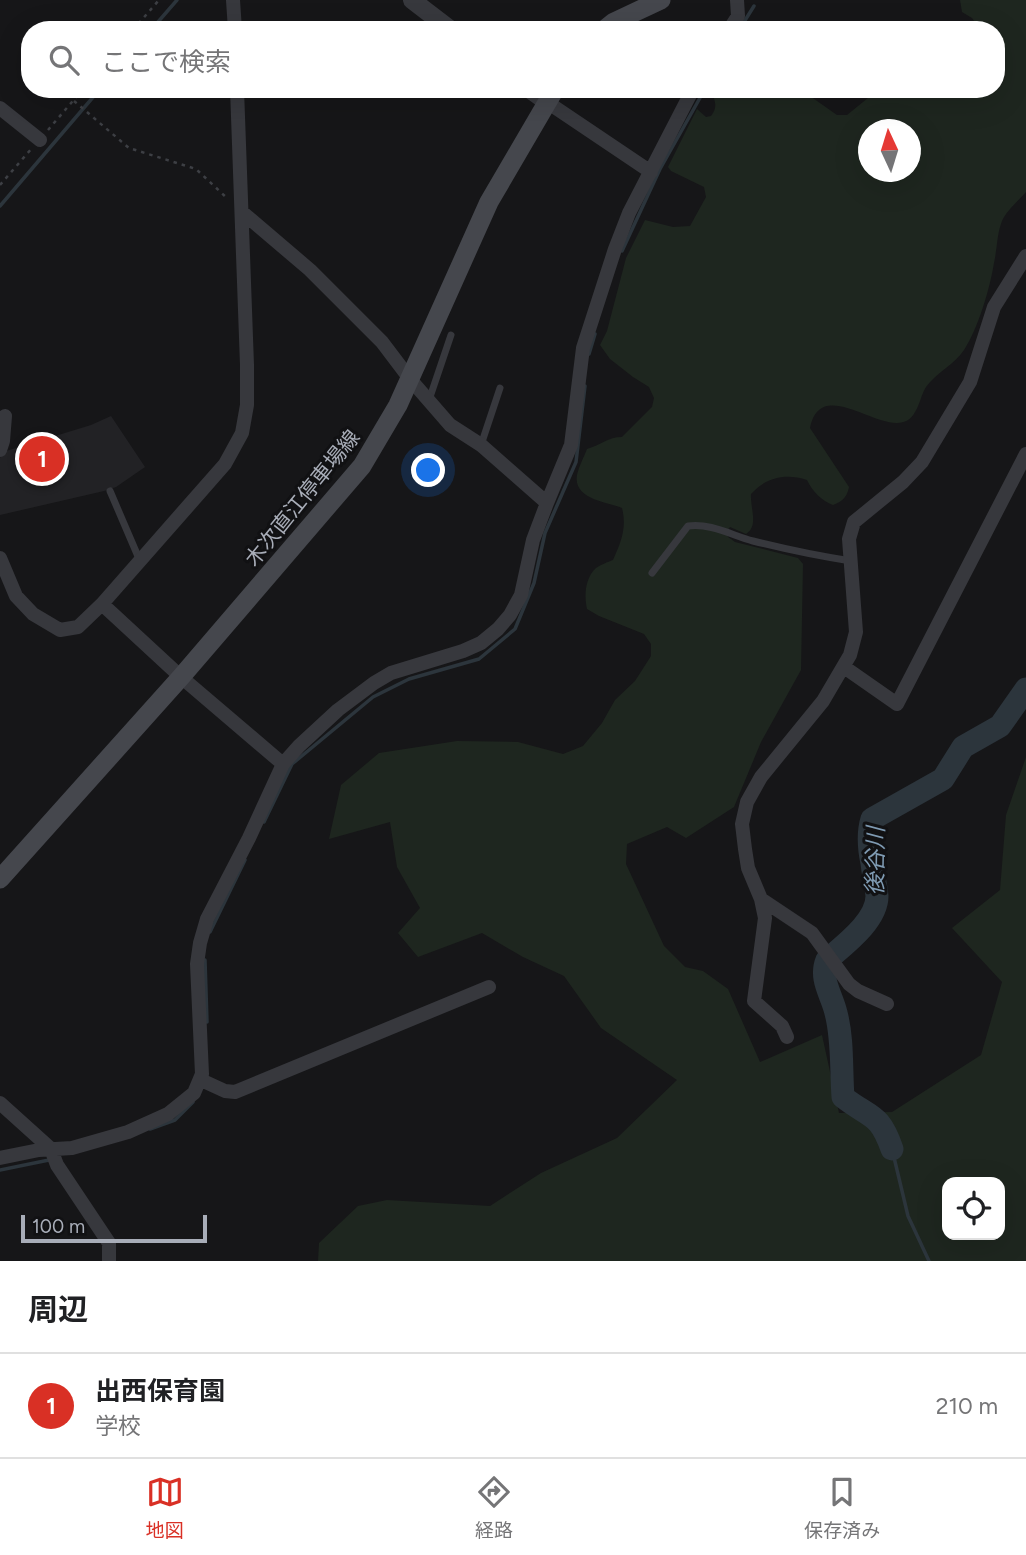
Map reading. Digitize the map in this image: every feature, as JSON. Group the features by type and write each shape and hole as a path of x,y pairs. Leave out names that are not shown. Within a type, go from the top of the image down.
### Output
{"main road":[{"path":"616,21 661,0"},
{"name":"木次直江停車場線","path":"0,878 181,677 362,466 381,436 410,379 488,202 550,98"}],"street":[{"path":"233,0 234,21"},
{"path":"412,0 439,21"},
{"path":"735,21 738,16 737,0"},
{"path":"0,558 4,577 16,596 33,614 61,630 78,627 102,604 225,464 242,433 247,405 247,365 237,98"},
{"path":"554,98 651,172"},
{"path":"0,1158 72,1148 152,1123 177,1109 194,1093 201,1080 197,964 200,943 207,919 283,764 338,710 374,683 391,673 481,643 510,615 521,595 533,540 571,445 583,348 593,313 629,213 688,98"},
{"path":"0,108 40,140"},
{"path":"242,212 310,270 382,342 450,425 481,445 547,503"},
{"path":"787,1037 782,1026 754,1001 765,934 765,918 761,899 748,868 745,849 743,824 747,802 761,777 823,701 844,667 856,632 849,539 853,522 909,477 922,462 970,382 994,307 1026,256"},
{"path":"0,450 4,441 5,416"},
{"path":"844,667 897,704 1026,454"},
{"path":"102,604 181,677 283,764"},
{"path":"761,899 812,933 849,984 887,1004"},
{"path":"201,1080 225,1091 235,1092 489,987"},
{"path":"0,1102 51,1149 72,1188 109,1243 109,1261"}],"lane":[{"path":"429,400 451,335"},
{"path":"481,445 500,388"},
{"path":"110,491 140,561"},
{"path":"652,573 688,526 701,524 799,552 851,561"}],"path":[{"path":"142,21 159,0"},
{"path":"74,101 129,148 196,169 242,212"}],"shaded area":[{"path":"960,0 1026,0 1026,192 1002,221 990,284 979,320 964,350 930,382 915,412 905,421 892,423 843,407 829,406 817,412 810,428 849,487 842,500 833,505 818,495 807,480 792,477 770,480 751,494 753,522 750,531 746,534 730,527 727,531 728,537 735,542 798,558 803,564 801,670 761,742 734,807 686,838 667,827 627,844 626,864 664,946 685,967 703,971 728,989 760,1062 822,1035 839,1113 892,1112 981,1055 1002,982 952,928 1000,890 1006,815 1026,757 1026,1261 318,1261 319,1243 358,1206 387,1200 490,1206 541,1173 617,1138 677,1080 601,1028 564,976 523,957 482,933 418,957 398,933 420,908 397,867 390,822 329,839 341,785 379,753 457,741 518,742 563,754 583,746 602,723 615,700 635,681 651,656 651,644 644,634 587,609 586,593 592,572 613,560 624,522 622,508 592,498 580,489 577,475 580,465 587,449 622,437 652,407 654,398 649,387 610,359 600,345 607,331 626,258 645,220 673,227 690,226 706,197 704,187 668,167 697,109 706,117 711,116 715,106 713,98 813,98 837,115 847,115 868,98 1005,98 1005,21 974,21 962,12"},
{"path":"111,416 145,467 116,487 104,491 0,515 0,458 3,452 91,425"}],"waterway":[{"path":"159,21 177,0"},
{"path":"745,21 754,6"},
{"path":"0,206 92,98"},
{"path":"622,251 660,169 700,98"},
{"path":"589,354 595,334"},
{"path":"264,822 292,764 373,697 409,679 479,659 515,629 534,583 545,533 576,462 585,386"},
{"name":"後谷川","path":"892,1149 878,1122 843,1097 840,1033 824,974 827,960 866,923 876,905 869,841 872,819 943,779 963,747 1000,726 1026,689"},
{"path":"210,932 245,860"},
{"path":"205,960 207,1022"},
{"path":"150,1129 175,1120 193,1102"},
{"path":"892,1149 908,1216 929,1261"},
{"path":"0,1170 49,1160"}],"place":[{"name":"出西保育園","path":"42,459"}]}
